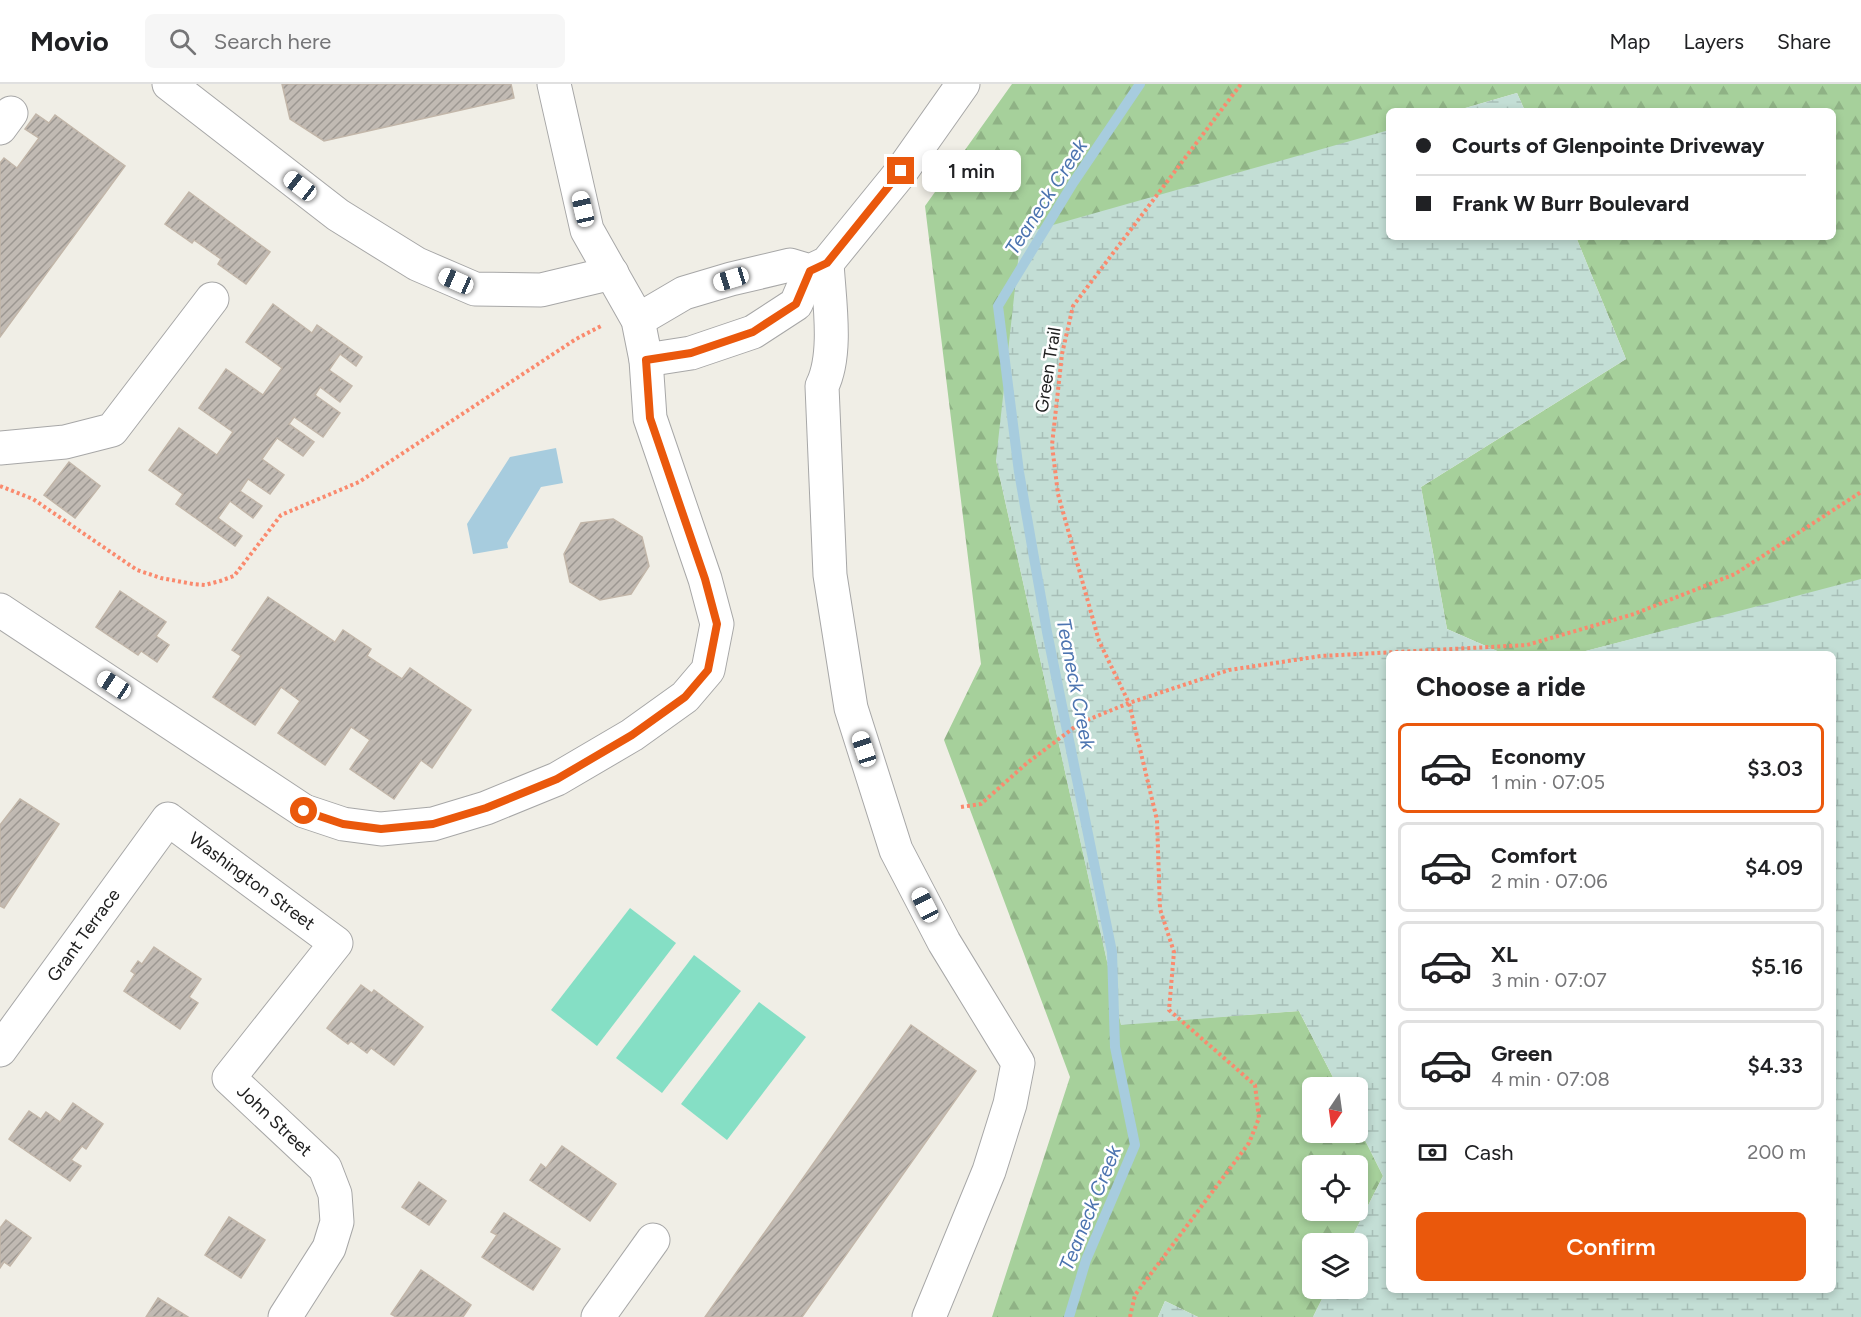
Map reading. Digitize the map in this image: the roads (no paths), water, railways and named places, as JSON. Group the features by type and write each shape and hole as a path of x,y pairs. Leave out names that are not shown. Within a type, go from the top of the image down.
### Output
{"street":[{"path":"169,84 338,215 417,264 475,289 542,290 612,273"},
{"path":"0,610 304,811 343,824 381,829 433,824 486,808 557,779 632,735 685,697 708,670 717,624 705,579 650,418 646,360 636,314 587,230 554,84"},
{"path":"646,360 691,353 753,332 796,304 818,267 901,171 963,84"},
{"path":"636,314 684,293 731,279 790,265 818,267"},
{"path":"818,267 829,371 822,386 830,575 850,708 896,850 944,942 1018,1063 1011,1104 988,1171 929,1317"},
{"path":"0,448 65,442 112,430 212,299"},
{"name":"Washington Street","path":"168,819 336,943"},
{"name":"Grant Terrace","path":"0,1050 168,819"},
{"name":"John Street","path":"285,1317 329,1248 337,1222 335,1194 325,1168 229,1078 336,943"},
{"path":"598,1317 653,1240"}],"waterway":[{"name":"Teaneck Creek","path":"1069,1317 1086,1260 1135,1145 1115,1047 1112,952 1047,632 1019,472 998,306 1073,183 1140,84"}]}
